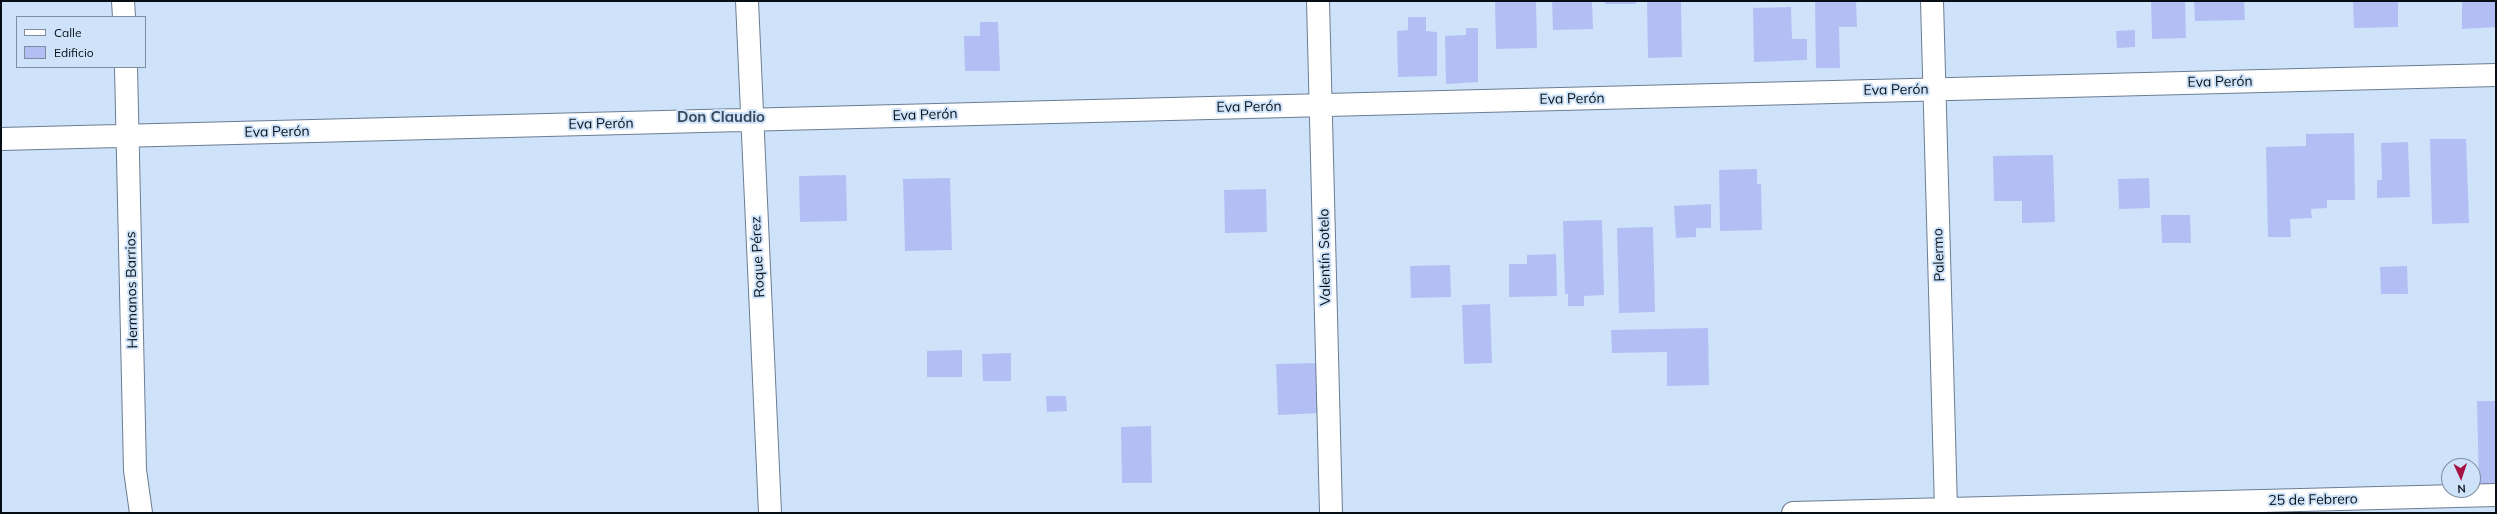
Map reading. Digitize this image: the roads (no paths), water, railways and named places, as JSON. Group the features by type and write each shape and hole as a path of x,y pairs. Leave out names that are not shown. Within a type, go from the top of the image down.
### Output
{"street":[{"path":"123,1 124,16"},
{"name":"Roque Pérez","path":"747,1 770,513"},
{"name":"Valentín Sotelo","path":"1318,1 1331,513"},
{"name":"Palermo","path":"1932,1 1946,509"},
{"name":"Hermanos Barrios","path":"126,68 129,136 135,470 140,513"},
{"name":"Eva Perón","path":"1,139 2496,74"},
{"name":"25 de Febrero","path":"1793,513 1946,509 2100,509 2496,495"}],"district":[{"name":"Don Claudio","path":"721,117"}]}
